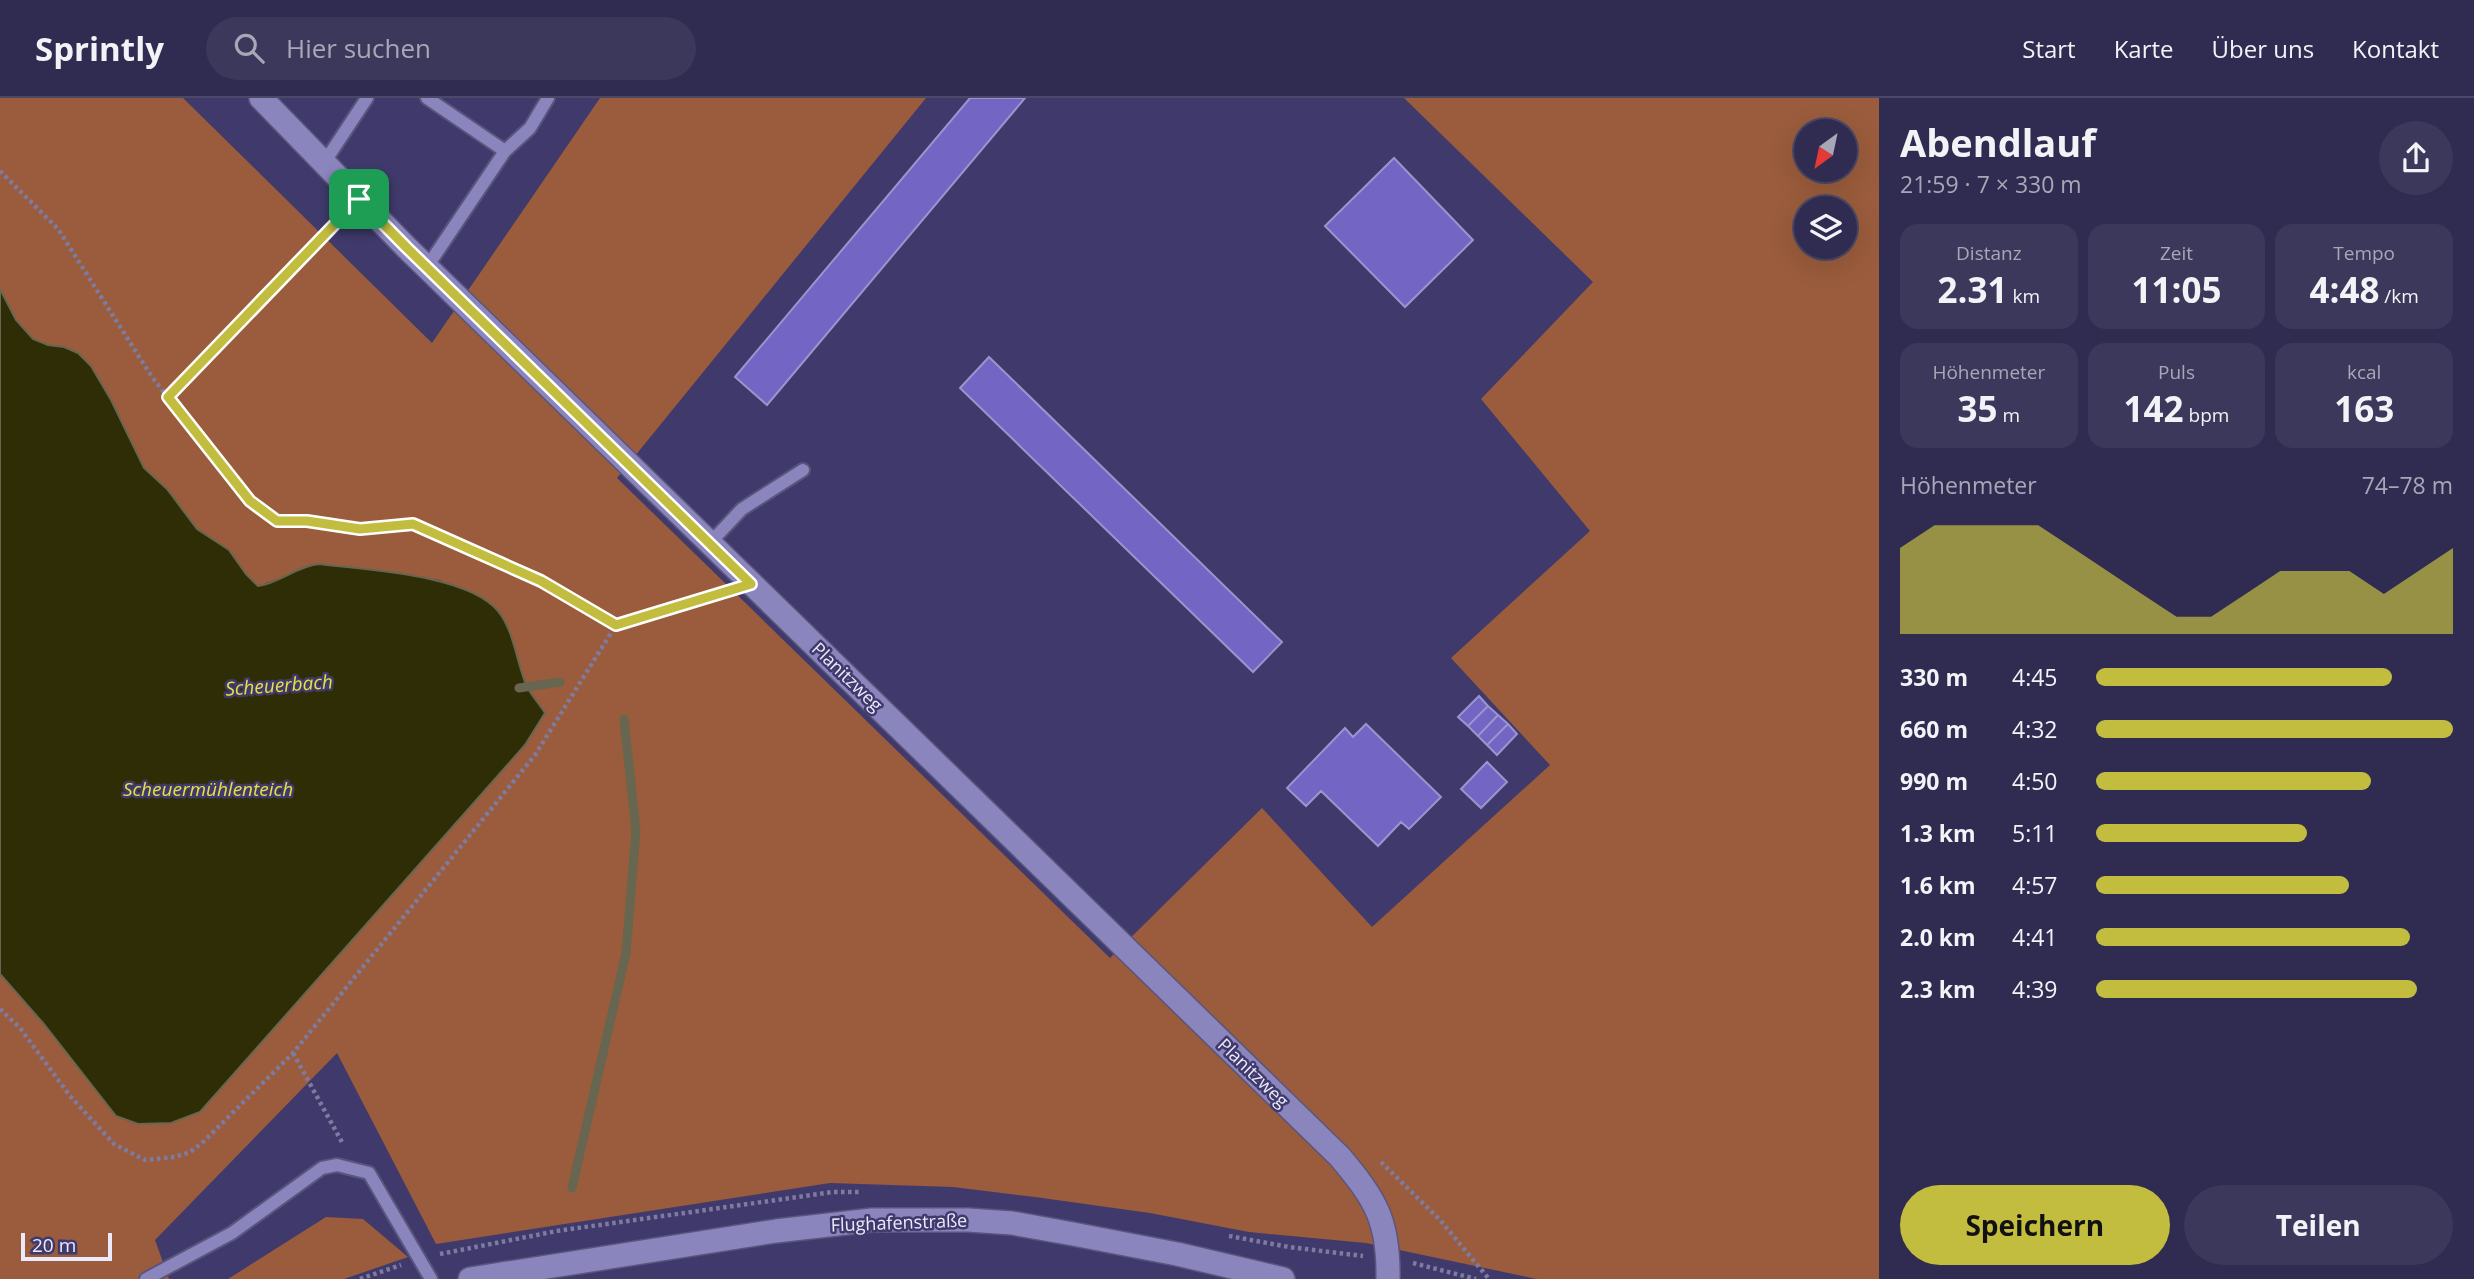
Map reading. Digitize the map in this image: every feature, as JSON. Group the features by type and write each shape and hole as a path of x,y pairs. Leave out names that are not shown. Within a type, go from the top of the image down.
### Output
{"street":[{"name":"Planitzweg","path":"264,99 427,267 1340,1157 1363,1185 1382,1215 1389,1258 1388,1279"},
{"name":"Flughafenstraße","path":"470,1279 776,1231 872,1220 968,1220 1012,1223 1073,1234 1178,1254 1283,1279"}],"lane":[{"path":"324,163 367,98"},
{"path":"427,98 505,151"},
{"path":"427,267 505,151 530,128 548,98"},
{"path":"710,543 742,509 803,470"},
{"path":"146,1279 232,1233 322,1168 337,1165 369,1173 431,1279"}],"path":[{"path":"0,172 58,229 152,377 250,501 277,521 307,521 360,529 413,524 541,581 616,625"},
{"path":"168,397 359,199"},
{"path":"0,1009 20,1028 70,1097 114,1144 145,1160 175,1157 190,1152 293,1053 535,755 616,625 751,584"},
{"path":"293,1053 358,1170"}],"shaded area":[{"path":"0,98 183,98 432,343 600,98 926,98 617,478 1110,958 1262,808 1372,927 1550,765 1451,658 1590,531 1481,399 1593,282 1404,98 1879,98 1879,1279 1537,1279 1366,1243 1249,1232 1150,1213 1035,1197 953,1187 830,1183 436,1244 337,1053 155,1240 169,1279 0,1279 0,974 138,1124 200,1112 525,745 545,713 528,688 504,622 440,580 319,564 258,586 229,550 197,529 167,489 144,468 91,366 64,347 33,339 16,320 0,289"},
{"path":"326,1217 363,1219 408,1257 344,1279 228,1279"}],"water":[{"name":"Scheuermühlenteich","path":"0,289 16,320 33,339 78,353 91,366 144,468 167,489 197,529 229,550 258,586 319,564 414,576 464,589 498,611 512,638 527,687 545,713 525,745 200,1112 171,1123 138,1124 116,1116 43,1023 0,974"}],"building":[{"path":"970,98 1025,98 767,405 735,377"},
{"path":"1394,158 1473,240 1405,307 1325,226"},
{"path":"989,357 1282,642 1253,672 960,388"},
{"path":"1479,696 1488,706 1468,726 1458,717"},
{"path":"1488,706 1498,715 1478,736 1468,726"},
{"path":"1498,715 1508,724 1487,745 1478,736"},
{"path":"1366,724 1441,797 1409,829 1401,822 1378,846 1321,791 1306,806 1287,788 1345,728 1353,737"},
{"path":"1508,724 1517,734 1497,755 1487,745"},
{"path":"1487,762 1507,782 1481,808 1461,789"}],"waterway":[{"name":"Scheuerbach","path":"519,688 560,682"},
{"name":"Scheuerbach","path":"572,1188 626,953 636,831 624,719"}],"route":[{"path":"359,199 751,584 616,625 541,581 413,524 360,529 307,521 277,521 250,501 168,397 359,199"}]}
